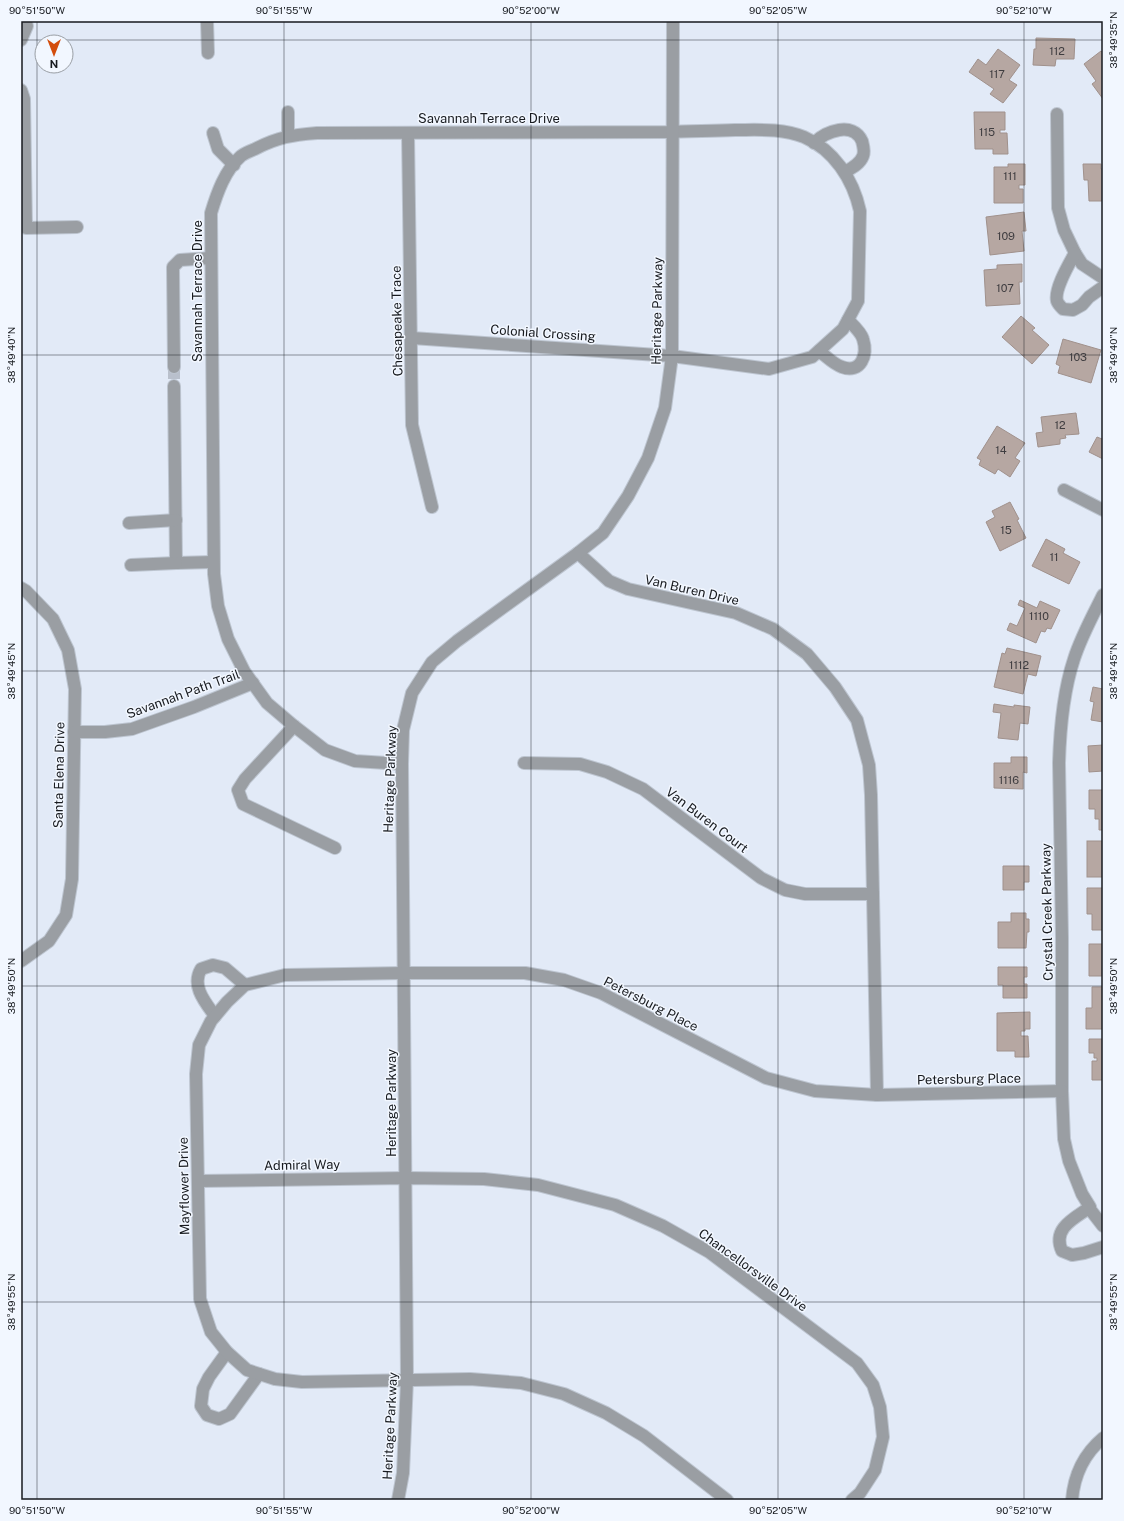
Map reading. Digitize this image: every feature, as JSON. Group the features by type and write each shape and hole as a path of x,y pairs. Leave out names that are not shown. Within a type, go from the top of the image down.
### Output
{"street":[{"path":"21,40 27,26 25,21"},
{"path":"207,21 208,53"},
{"name":"Heritage Parkway","path":"398,1500 403,1473 407,1380 402,764 403,730 412,693 432,662 457,641 578,553 603,533 628,496 648,458 665,408 672,356 673,21"},
{"path":"21,90 24,99 26,206 23,228 77,227"},
{"path":"288,112 288,136"},
{"path":"1057,114 1058,208 1064,230 1082,264 1103,278"},
{"name":"Savannah Terrace Drive","path":"402,764 355,761 325,750 267,703 244,671 228,639 218,606 213,562 211,213 217,194 228,172 241,156 264,144 288,136 317,133 672,132 769,129 803,137 831,155 845,172 857,197 860,211 858,301 848,320"},
{"path":"814,143 828,133 841,130 852,131 860,137 864,145 864,155 857,164 845,172"},
{"path":"213,133 218,149 234,165"},
{"name":"Chesapeake Trace","path":"408,133 412,425 432,507"},
{"path":"1075,253 1060,283 1057,302 1063,309 1073,310 1082,305 1089,297 1103,287"},
{"path":"174,367 173,267 180,260 211,258"},
{"path":"819,351 841,367 853,369 861,364 866,352 863,338 848,320"},
{"name":"Colonial Crossing","path":"412,338 672,356 768,369 812,357 843,329 848,320"},
{"path":"174,386 176,563"},
{"path":"1064,490 1103,510"},
{"path":"129,523 176,520"},
{"name":"Van Buren Drive","path":"578,553 609,581 628,589 736,613 773,629 807,654 835,687 857,720 869,765 873,894"},
{"path":"131,565 213,562"},
{"name":"Santa Elena Drive","path":"21,588 26,591 53,619 68,650 75,689 72,879 66,915 49,941 21,961"},
{"name":"Crystal Creek Parkway","path":"1103,594 1074,659 1063,709 1059,763 1062,938 1062,1091 1064,1139 1069,1161 1082,1194 1090,1207 1089,1208 1103,1226"},
{"name":"Savannah Path Trail","path":"74,732 105,732 132,729 194,707 253,683"},
{"path":"294,726 245,779 238,790 243,804 335,848"},
{"name":"Van Buren Court","path":"524,763 580,764 607,772 643,789 761,878 785,890 806,894 873,894"},
{"path":"873,894 877,1095"},
{"path":"215,1016 198,989 197,976 201,969 213,965 225,968 245,985"},
{"name":"Petersburg Place","path":"404,973 526,973 564,980 601,993 766,1078 815,1091 877,1095 1062,1091"},
{"name":"Mayflower Drive","path":"404,973 286,975 245,985 227,1002 211,1021 200,1045 196,1074 200,1299 211,1332 227,1352 247,1370 275,1379 302,1382 407,1380"},
{"name":"Admiral Way","path":"198,1181 406,1178"},
{"name":"Chancellorsville Drive","path":"406,1178 484,1179 538,1185 615,1205 663,1226 709,1252 857,1363 873,1385 880,1407 883,1437 876,1470 860,1493 852,1500"},
{"path":"1089,1208 1070,1220 1058,1237 1059,1244 1062,1251 1072,1255 1103,1247"},
{"path":"227,1352 209,1377 203,1389 201,1406 207,1415 219,1418 230,1414 259,1374"},
{"path":"407,1380 470,1378 514,1382 564,1394 606,1413 644,1436 727,1500"},
{"path":"1072,1500 1075,1479 1080,1467 1087,1455 1103,1438"}],"building":[{"path":"1036,38 1075,39 1074,59 1056,59 1055,66 1033,65 1034,49 1036,49"},
{"path":"998,49 1020,65 1009,80 1017,85 1003,103 990,94 994,89 969,72 978,59 986,65"},
{"path":"1101,51 1103,53 1103,99 1092,84 1096,81 1084,64"},
{"path":"974,112 1005,112 1005,130 1000,130 1000,133 1007,133 1008,154 993,154 993,149 975,149"},
{"path":"1008,164 1025,164 1025,185 1019,185 1019,189 1023,189 1023,203 994,203 994,167 1008,167"},
{"path":"1083,164 1101,164 1101,169 1103,169 1103,201 1089,201 1088,180 1084,180"},
{"path":"1024,212 1026,231 1022,231 1024,251 990,255 986,217"},
{"path":"1022,264 1022,282 1019,282 1020,304 986,306 984,270 997,269 997,265"},
{"path":"1021,316 1035,328 1032,330 1049,345 1032,364 1002,337"},
{"path":"1063,339 1101,350 1091,383 1058,373 1060,366 1056,364"},
{"path":"1076,413 1079,434 1065,435 1066,438 1060,439 1060,444 1038,447 1036,433 1043,432 1041,417"},
{"path":"997,426 1025,443 1015,458 1020,461 1010,477 998,469 995,474 979,465 981,460 977,458"},
{"path":"1097,437 1102,439 1103,437 1103,459 1089,452"},
{"path":"1010,502 1019,519 1017,520 1026,538 1000,551 986,522 995,517 992,511"},
{"path":"1046,539 1065,549 1063,553 1080,562 1069,584 1032,566"},
{"path":"1020,600 1037,608 1040,601 1060,610 1051,629 1047,628 1045,632 1041,631 1036,643 1007,630 1010,623 1017,626 1025,608 1018,605"},
{"path":"1007,648 1041,656 1036,676 1028,674 1023,694 994,687 1002,653 1005,654"},
{"path":"1093,687 1103,689 1103,722 1091,720 1094,702 1090,701"},
{"path":"994,704 1014,707 1014,705 1030,707 1028,724 1020,723 1018,740 998,738 1001,713 993,712"},
{"path":"1103,745 1103,771 1089,772 1088,746"},
{"path":"1011,757 1027,757 1027,773 1023,772 1023,789 994,788 994,763 1011,763"},
{"path":"1089,790 1103,790 1103,830 1099,830 1099,819 1095,819 1095,809 1089,809"},
{"path":"1087,841 1103,841 1103,877 1087,877"},
{"path":"1003,866 1029,866 1029,882 1024,882 1024,890 1003,890"},
{"path":"1087,888 1103,888 1103,930 1092,930 1092,914 1087,914"},
{"path":"1011,913 1026,913 1026,919 1029,919 1029,932 1027,932 1026,948 998,948 998,922 1011,922"},
{"path":"1089,944 1103,944 1102,976 1089,976"},
{"path":"998,967 1027,967 1027,977 1024,977 1024,984 1027,984 1027,998 1003,998 1003,985 998,985"},
{"path":"1092,987 1103,987 1103,1029 1086,1029 1086,1008 1092,1008"},
{"path":"1030,1012 1030,1029 1021,1031 1021,1036 1028,1036 1029,1057 1015,1057 1015,1051 997,1051 997,1013"},
{"path":"1089,1039 1103,1039 1103,1080 1092,1080 1092,1061 1097,1061 1097,1058 1094,1058 1094,1053 1089,1053"}],"tunnel":[{"path":"174,367 174,386"}]}
